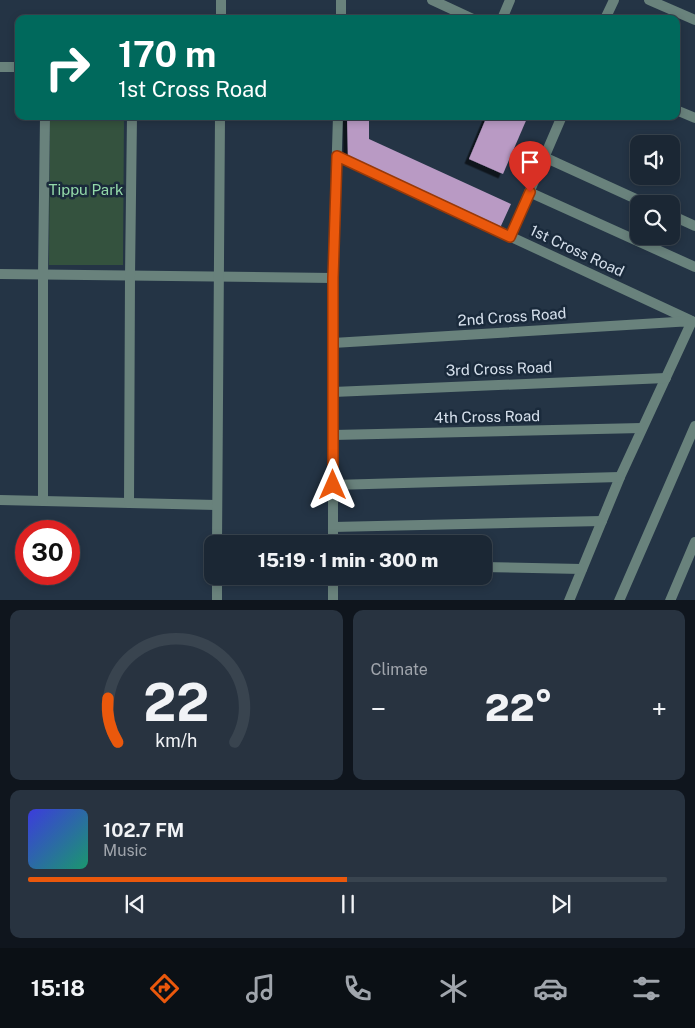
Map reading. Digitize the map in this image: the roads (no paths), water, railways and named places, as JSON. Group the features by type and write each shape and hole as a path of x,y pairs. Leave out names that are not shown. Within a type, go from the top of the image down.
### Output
{"street":[{"path":"221,0 221,15"},
{"path":"341,15 342,0"},
{"path":"432,0 465,15"},
{"path":"504,15 510,0"},
{"path":"607,15 614,0"},
{"path":"649,0 695,20"},
{"path":"0,66 15,67"},
{"path":"680,112 695,118"},
{"path":"43,501 45,120"},
{"path":"129,503 132,120"},
{"path":"217,535 220,120"},
{"path":"333,535 333,278 338,120"},
{"path":"510,237 560,120"},
{"name":"1st Cross Road","path":"337,156 694,322"},
{"path":"544,157 630,196"},
{"path":"530,192 695,267"},
{"path":"680,219 695,226"},
{"path":"0,274 333,278"},
{"path":"569,600 620,476 694,322"},
{"name":"2nd Cross Road","path":"333,343 694,322"},
{"name":"3rd Cross Road","path":"333,392 666,378"},
{"path":"619,600 695,426"},
{"name":"4th Cross Road","path":"333,436 642,428"},
{"path":"333,485 620,476"},
{"path":"0,500 216,505"},
{"path":"333,527 602,521"},
{"path":"670,600 695,542"},
{"path":"492,567 582,569"},
{"path":"217,585 217,600"},
{"path":"333,585 333,600"}],"park label":[{"name":"Tippu Park","path":"86,190"}]}
